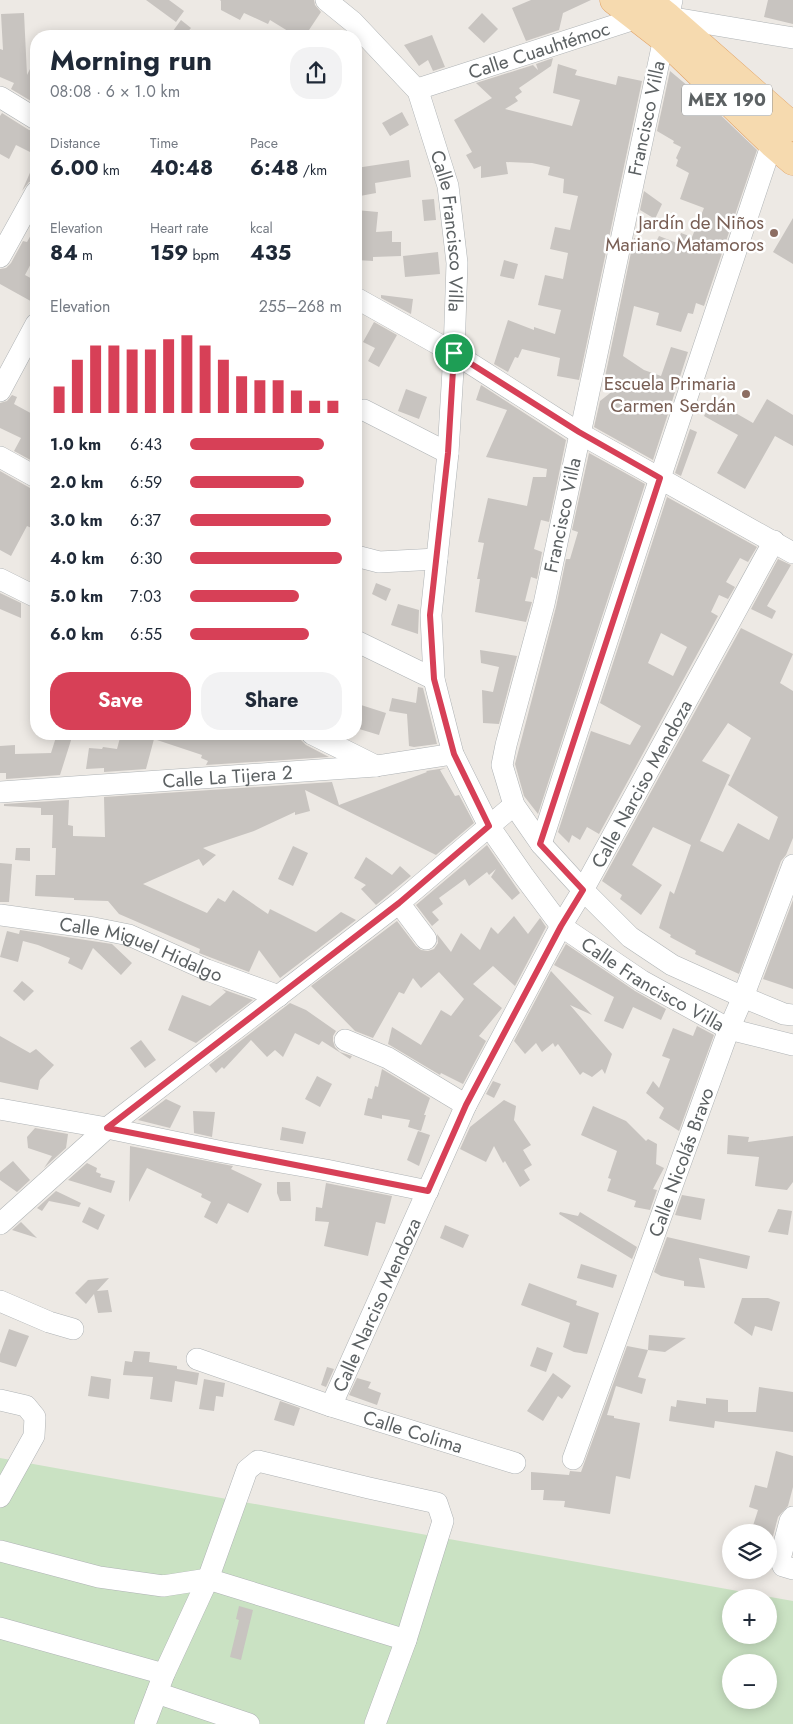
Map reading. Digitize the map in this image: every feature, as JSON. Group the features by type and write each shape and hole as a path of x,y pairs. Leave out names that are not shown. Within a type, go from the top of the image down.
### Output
{"main road":[{"name":"MEX 190","path":"614,0 658,14 789,124"},
{"name":"MEX 190","path":"658,14 772,144 793,162"}],"street":[{"name":"Calle Francisco Villa","path":"326,0 361,30"},
{"name":"Calle Cuauhtémoc","path":"418,91 424,87 658,14"},
{"path":"658,14 793,38"},
{"name":"Francisco Villa","path":"514,805 502,765 544,604 579,432 658,14"},
{"name":"Calle Francisco Villa","path":"362,32 418,91 448,186 457,263 454,353 448,453 430,615 434,679 454,754 489,826 561,926 642,981 729,1029 793,1046"},
{"path":"0,97 30,115"},
{"path":"540,844 772,144 789,124"},
{"path":"0,256 30,203"},
{"path":"362,301 454,353 579,432 793,553"},
{"path":"0,391 30,335"},
{"path":"364,410 448,453"},
{"path":"0,457 30,474"},
{"name":"Calle Narciso Mendoza","path":"331,1406 466,1105 561,926 583,890 774,541"},
{"path":"362,558 378,562 437,559"},
{"path":"0,579 30,594"},
{"path":"362,644 434,679"},
{"path":"324,740 376,766"},
{"name":"Calle La Tijera 2","path":"0,792 376,766 454,754"},
{"name":"Calle Francisco Villa","path":"514,805 540,844 630,937 672,965 784,1014 793,1015"},
{"path":"0,1224 107,1128 399,903 514,805"},
{"name":"Calle Nicolás Bravo","path":"573,1459 729,1029 793,865"},
{"path":"399,903 426,939"},
{"name":"Calle Miguel Hidalgo","path":"0,915 94,928 129,935 207,970 279,996"},
{"path":"345,1040 388,1058 466,1105"},
{"path":"0,1109 428,1191"},
{"path":"0,1301 49,1322 73,1329"},
{"name":"Calle Colima","path":"197,1359 331,1406 515,1463"},
{"path":"0,1400 26,1406 35,1417 34,1436 0,1497"},
{"path":"145,1724 160,1683 208,1580 247,1470 258,1461 437,1503 443,1521 406,1640 376,1724"},
{"path":"787,1566 780,1559 790,1521 793,1517"},
{"path":"0,1551 99,1577 145,1584 163,1586 208,1580 406,1640"},
{"path":"0,1628 160,1683 249,1724"}],"green space":[{"path":"0,1458 726,1589 722,1589 722,1644 777,1644 777,1598 793,1601 793,1724 0,1724"}],"building":[{"path":"146,0 169,0 184,11 176,22"},
{"path":"314,0 315,5 321,12 309,30 286,30 270,20 268,24 244,13 240,20 221,10 221,1"},
{"path":"531,0 591,0 563,13 559,30 526,41 512,8"},
{"path":"768,0 793,0 793,24 764,17"},
{"path":"24,13 27,75 30,69 30,100 11,89 14,83 0,77 0,49 3,50 1,14"},
{"path":"482,13 498,29 484,43 468,28"},
{"path":"181,20 191,28 189,30 174,30"},
{"path":"432,35 445,67 433,71 428,60 419,66 404,45"},
{"path":"553,58 551,66 519,88 522,92 515,97 518,101 505,109 572,126 580,100 553,93 558,64 577,70 575,75 616,85 618,76 642,81 579,380 557,376 560,358 522,349 518,358 515,357 508,372 494,364 508,320 534,330 534,327 555,334 561,310 538,305 545,275 563,279 568,253 550,249 555,227 570,230 578,196 563,193 564,179 548,175 550,167 532,163 506,162 508,174 481,178 481,166 474,169 466,155 472,152 454,120 492,98 476,83 533,65 538,70 536,64"},
{"path":"670,71 707,102 757,150 704,306 696,303 693,314 688,313 681,332 656,325 659,313 634,306 623,356 644,370 661,376 671,347 688,352 653,460 594,427 600,401 614,390 604,382 634,238 655,244 659,236 677,243 681,233 692,237 704,208 680,199 689,173 676,166 678,160 676,158 681,147 657,131"},
{"path":"402,112 409,125 390,136 382,123"},
{"path":"2,113 30,130 30,152 16,145 9,159 0,154 0,116"},
{"path":"409,160 411,177 375,183 376,193 362,196 362,167"},
{"path":"30,173 30,182 22,191"},
{"path":"644,191 662,204 655,219 640,210"},
{"path":"434,199 436,220 424,221 422,200"},
{"path":"362,211 378,212 376,232 392,231 392,242 401,242 401,256 373,257 373,261 362,260"},
{"path":"793,218 793,264 773,252"},
{"path":"30,237 30,265 25,275 30,278 30,301 0,284 0,269 6,268 11,263 23,241 27,242"},
{"path":"438,252 440,274 405,277 403,256"},
{"path":"504,260 518,264 514,279 500,276"},
{"path":"381,295 413,299 411,314 381,298"},
{"path":"374,322 397,335 379,367 368,361 375,348 363,342"},
{"path":"481,385 566,440 549,522 541,520 534,549 542,552 537,579 531,577 525,601 532,602 526,622 475,612 480,579 477,579 484,543 478,542 488,498 527,506 533,477 546,477 547,469 486,457 507,410 476,400"},
{"path":"406,389 427,397 419,419 398,411"},
{"path":"12,395 17,397 14,404 30,413 30,460 14,451 21,438 0,428 0,403 7,401"},
{"path":"767,399 793,415 793,446 775,436 745,489 717,473 738,435 704,416 713,400 753,423"},
{"path":"690,429 697,432 681,476 675,473"},
{"path":"589,453 645,484 538,814 524,796 515,764 556,607 566,559 570,559 578,532 572,530"},
{"path":"0,471 30,488 30,527 27,526 11,556 0,550"},
{"path":"667,497 757,547 748,562 740,558 726,582 735,587 728,599 719,595 711,612 718,616 599,834 587,827 580,840 572,835 569,843 558,832 591,731 630,745 641,726 600,703","holes":["661,633 687,647 673,676 648,663"]},
{"path":"778,559 791,565 767,606 776,611 772,619 751,609"},
{"path":"376,583 391,589 386,601 372,594"},
{"path":"0,593 21,603 21,618 0,609"},
{"path":"398,604 419,610 418,634 391,625"},
{"path":"741,628 793,654 780,683 793,691 793,838 786,855 781,861 739,974 695,954 696,951 670,937 671,935 659,928 670,891 674,894 691,845 653,827 632,865 662,885 641,915 620,899 622,895 602,881","holes":["728,723 751,738 728,785 778,817 769,840 738,823 723,852 700,841 730,775 702,761"]},
{"path":"480,650 517,656 499,724 483,723 482,690 493,692 499,667 481,663"},
{"path":"418,687 423,688 437,744 414,747 409,746 407,714 389,711 392,698 416,703"},
{"path":"362,705 386,713 379,735 362,730"},
{"path":"55,740 71,740 60,775 6,779 6,773 0,773 0,746 15,745 15,754 51,753"},
{"path":"119,740 154,740 146,769 104,772 104,768 86,769 89,748 117,749"},
{"path":"157,740 301,740 306,745 329,757 206,765 208,761 201,758 202,755"},
{"path":"446,768 440,770 455,796 459,795 474,823 436,855 305,790 310,811 295,815 295,812 254,831 203,848 216,855 203,866 199,859 143,884 207,913 218,898 225,902 233,890 268,914 270,909 316,932 341,912 356,920 280,978 259,950 249,972 199,953 200,949 119,914 108,901 35,896 36,875 55,875 56,848 52,848 53,815 41,815 41,808 4,806 4,804 69,800 68,825 73,826 73,836 105,837 104,797 332,782 339,805 426,771"},
{"path":"487,845 520,893 512,900 491,877 496,869 489,875 487,872 469,886 465,879 439,898 443,904 432,912 439,920 432,926 416,905"},
{"path":"293,846 308,853 293,886 278,879"},
{"path":"16,848 30,848 30,861 15,860"},
{"path":"366,857 392,875 400,866 411,876 376,905 361,889 366,885 354,878"},
{"path":"0,863 12,864 9,902 0,902"},
{"path":"793,900 793,989 763,979"},
{"path":"514,916 528,934 540,918 546,927 515,986 493,966 473,984 502,1008 479,1036 486,1041 463,1084 441,1073 440,1075 388,1044 392,1027 421,1045 441,1010 451,1016 464,999 439,972 421,988 413,978 404,994 399,992 373,1038 355,1031 311,986 397,921 421,950 428,951 434,949 438,943 437,934 451,952 461,933 480,950 491,927 498,934"},
{"path":"20,930 112,944 132,963 121,975 93,948 82,970 68,963 70,958 23,941 18,962 0,957 7,931 19,934"},
{"path":"566,944 635,991 666,1009 661,1020 633,1007 623,1029 604,1021 614,997 554,965"},
{"path":"551,971 592,1015 570,1005 612,1054 605,1074 602,1069 592,1077 583,1072 580,1075 558,1044 555,1047 553,1043 542,1052 536,1043 525,1054 514,1041"},
{"path":"22,981 34,991 24,1001 13,991"},
{"path":"222,989 253,1000 196,1043 168,1030 182,995 210,1006 226,992"},
{"path":"290,1003 306,1010 336,1031 333,1036 335,1047 340,1052 352,1056 350,1059 322,1041 319,1045 295,1033 283,1057 275,1050 267,1057 251,1040 224,1069 222,1067 216,1073 209,1065"},
{"path":"697,1026 714,1035 679,1131 659,1118 664,1108 646,1093 653,1081 659,1088 670,1059 662,1056 673,1028 693,1036"},
{"path":"0,1036 30,1053 36,1049 54,1065 40,1080 38,1090 0,1082"},
{"path":"141,1040 156,1060 145,1068 130,1048"},
{"path":"382,1069 430,1098 421,1131 408,1127 410,1120 382,1115 382,1119 364,1115 368,1098 372,1099 375,1086 378,1087"},
{"path":"317,1076 332,1084 320,1107 305,1099"},
{"path":"493,1081 501,1084 494,1098 486,1094"},
{"path":"166,1099 181,1106 170,1128 138,1120"},
{"path":"504,1100 516,1106 514,1120 531,1145 523,1150 532,1165 524,1170 530,1180 520,1187 505,1161 503,1163 494,1146 486,1162 460,1149 470,1127"},
{"path":"593,1106 626,1121 646,1141 648,1139 657,1144 656,1164 664,1168 653,1189 657,1190 650,1210 634,1207 636,1201 607,1191 611,1179 608,1178 617,1151 581,1135"},
{"path":"193,1111 215,1112 212,1137 194,1133"},
{"path":"282,1127 306,1132 303,1144 280,1140"},
{"path":"35,1128 68,1134 66,1148 44,1168 52,1156 28,1148 27,1137"},
{"path":"418,1131 430,1135 419,1166 407,1160"},
{"path":"728,1135 749,1137 748,1142 793,1136 793,1182 787,1190 755,1186 759,1157 727,1154"},
{"path":"130,1146 233,1166 231,1169 262,1184 248,1213 228,1203 217,1224 204,1217 211,1202 201,1197 202,1194 147,1168 129,1202"},
{"path":"13,1161 30,1180 17,1192 0,1180 0,1172"},
{"path":"87,1163 97,1168 96,1172 101,1174 100,1177 115,1181 111,1193 68,1180"},
{"path":"277,1182 290,1182 291,1201 280,1201 277,1193"},
{"path":"326,1183 392,1196 385,1224 376,1222 368,1256 324,1246 329,1222 315,1221 316,1207 322,1208"},
{"path":"56,1191 81,1203 79,1207 49,1201 42,1211 37,1208"},
{"path":"682,1195 705,1199 701,1220 675,1215"},
{"path":"89,1207 105,1215 98,1230 82,1222"},
{"path":"778,1209 792,1211 788,1235 768,1232"},
{"path":"560,1212 578,1216 580,1212 637,1247 632,1259 559,1214"},
{"path":"21,1222 37,1238 12,1230"},
{"path":"445,1225 469,1235 463,1248 440,1238"},
{"path":"667,1237 750,1256 747,1269 699,1258 705,1288 684,1286 684,1281 661,1276 654,1272"},
{"path":"581,1264 617,1275 613,1288 577,1278"},
{"path":"109,1278 97,1291 108,1290 112,1312 98,1313 94,1294 86,1304 75,1293 88,1280"},
{"path":"529,1283 577,1301 576,1305 599,1313 587,1354 574,1352 563,1347 570,1323 521,1305"},
{"path":"742,1298 768,1298 780,1302 772,1331 755,1326 752,1336 734,1323"},
{"path":"9,1329 29,1336 16,1367 0,1362 0,1354"},
{"path":"649,1335 686,1338 665,1352 648,1350"},
{"path":"627,1346 648,1350 638,1377 646,1379 642,1394 616,1386 607,1415 640,1423 630,1479 616,1476 610,1514 564,1507 565,1501 543,1500 544,1490 531,1490 531,1472 569,1475 570,1471 581,1472"},
{"path":"537,1347 553,1353 546,1372 530,1366"},
{"path":"134,1351 150,1352 149,1362 177,1366 177,1369 199,1373 197,1385 175,1381 172,1402 150,1399 153,1377 123,1375 125,1361 132,1362"},
{"path":"327,1367 334,1369 326,1387 321,1385"},
{"path":"553,1373 571,1386 562,1399 558,1396 543,1421 527,1411"},
{"path":"91,1376 111,1379 109,1399 88,1396"},
{"path":"357,1378 371,1382 368,1388 381,1393 377,1405 349,1395"},
{"path":"204,1379 225,1383 223,1397 216,1396 214,1411 199,1409"},
{"path":"759,1387 793,1392 793,1432 715,1421 714,1428 669,1421 671,1406 676,1407 677,1400 706,1404 706,1398 728,1400 728,1412 756,1412"},
{"path":"280,1401 300,1408 294,1426 274,1420"},
{"path":"776,1451 793,1456 793,1487 788,1506 778,1517 776,1524 754,1524 758,1510 749,1507 755,1485 767,1488"},
{"path":"239,1606 253,1610 241,1660 230,1657 239,1620 236,1619"}],"place":[{"name":"Jardín de Niños Mariano Matamoros","path":"774,233"},
{"name":"Escuela Primaria Carmen Serdán","path":"746,394"}],"route":[{"path":"454,353 579,432 660,478 540,844 583,890 561,926 466,1105 428,1191 107,1128 399,903 489,826 454,754 434,679 430,615 448,453 454,353"}]}
